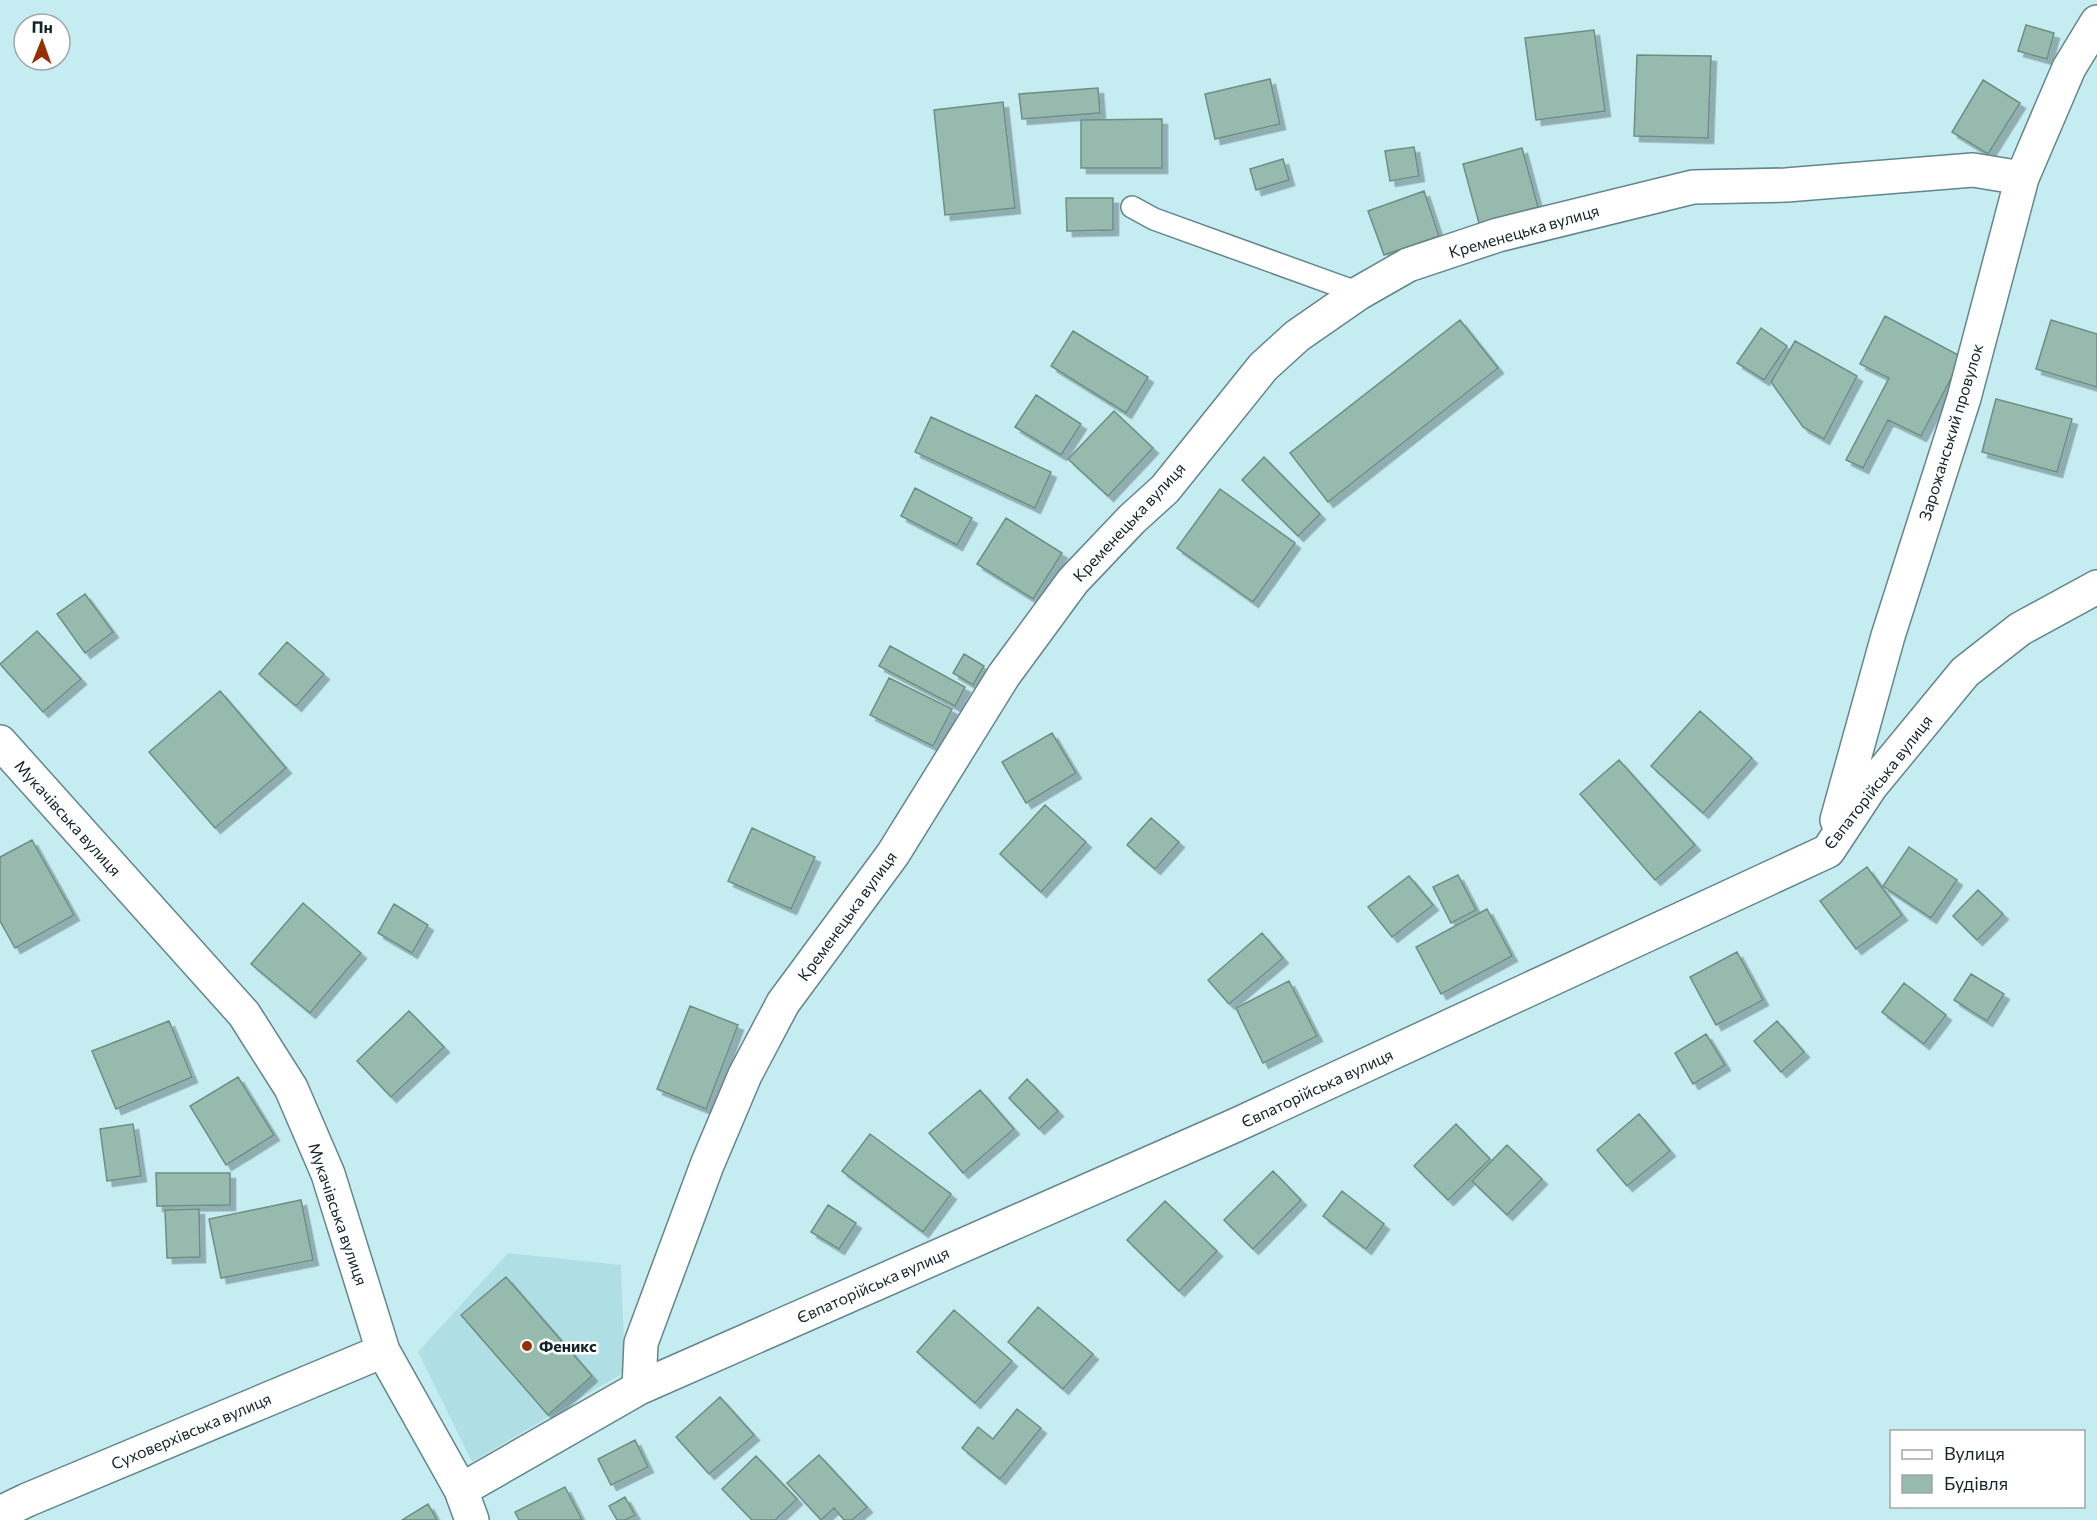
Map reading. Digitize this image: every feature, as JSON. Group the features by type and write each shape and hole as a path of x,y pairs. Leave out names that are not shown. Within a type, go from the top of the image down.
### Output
{"street":[{"name":"Зарожанський провулок","path":"1828,851 1888,636 1964,398 2022,178 2068,68 2097,22"},
{"name":"Кременецька вулиця","path":"639,1388 641,1343 707,1165 745,1074 783,1003 893,854 1004,675 1073,581 1132,519 1165,489 1263,367 1298,336 1359,293 1408,265 1498,235 1693,187 1786,185 1973,170 2022,178"},
{"name":"Євпаторійська вулиця","path":"466,1505 639,1388 1236,1125 1828,851 1871,786 1965,672 2020,629 2097,587"},
{"name":"Мукачівська вулиця","path":"0,742 244,1014 291,1088 328,1174 383,1351 466,1505"},
{"name":"Суховерхівська вулиця","path":"0,1513 383,1351"}],"lane":[{"path":"1132,207 1154,219 1359,293"}],"shaded area":[{"path":"508,1253 621,1265 625,1372 472,1462 418,1352"}],"building":[{"path":"2026,25 2054,33 2047,59 2018,51"},
{"path":"1594,30 1605,111 1536,120 1525,38"},
{"path":"1637,55 1711,56 1708,138 1634,136"},
{"path":"1270,79 1280,124 1215,139 1205,94"},
{"path":"1983,80 2020,103 1988,154 1952,132"},
{"path":"1098,88 1100,113 1022,119 1019,94"},
{"path":"1003,102 1015,208 945,215 934,110"},
{"path":"1162,119 1162,168 1081,168 1081,120"},
{"path":"1414,147 1419,176 1390,181 1385,151"},
{"path":"1522,148 1538,207 1479,223 1463,164"},
{"path":"1283,159 1289,180 1256,190 1250,169"},
{"path":"1424,191 1439,236 1384,255 1368,211"},
{"path":"1066,198 1113,198 1113,230 1067,231"},
{"path":"1885,316 1962,357 1921,436 1888,420 1863,468 1846,460 1889,378 1860,364"},
{"path":"1460,320 1498,368 1328,502 1290,453"},
{"path":"2051,320 2097,334 2097,387 2036,369"},
{"path":"1761,328 1787,346 1764,380 1737,363"},
{"path":"1073,331 1148,377 1126,413 1051,366"},
{"path":"1795,341 1857,376 1824,439 1803,427 1771,382"},
{"path":"1036,395 1081,424 1061,455 1015,427"},
{"path":"1996,399 2072,419 2057,472 1982,452"},
{"path":"1114,411 1153,448 1108,496 1068,459"},
{"path":"931,417 1051,472 1035,508 915,452"},
{"path":"1264,457 1320,514 1298,536 1242,480"},
{"path":"915,488 972,518 957,545 901,516"},
{"path":"1220,489 1295,543 1253,602 1177,548"},
{"path":"1006,518 1062,553 1033,599 977,564"},
{"path":"85,594 113,632 85,653 57,614"},
{"path":"37,631 81,679 43,712 0,664"},
{"path":"287,642 324,674 296,706 259,674"},
{"path":"890,646 965,687 955,706 879,666"},
{"path":"964,654 984,666 973,685 953,673"},
{"path":"889,678 952,709 933,746 870,715"},
{"path":"220,691 286,768 215,828 149,752"},
{"path":"1700,711 1752,758 1703,813 1651,766"},
{"path":"1052,733 1076,773 1026,803 1002,762"},
{"path":"1619,760 1695,845 1655,880 1580,794"},
{"path":"1045,805 1086,842 1041,892 1000,854"},
{"path":"1151,818 1179,842 1155,869 1127,845"},
{"path":"752,828 815,857 791,909 728,881"},
{"path":"32,840 74,915 15,948 0,921 0,857"},
{"path":"1909,847 1957,880 1931,918 1883,886"},
{"path":"1867,867 1902,915 1856,949 1820,901"},
{"path":"1458,875 1476,910 1451,923 1433,887"},
{"path":"1409,876 1433,905 1392,937 1368,907"},
{"path":"1978,890 2003,914 1977,940 1953,916"},
{"path":"303,903 361,953 310,1013 251,964"},
{"path":"394,904 428,925 412,953 378,933"},
{"path":"1487,909 1512,956 1441,994 1416,947"},
{"path":"1262,933 1283,958 1229,1004 1208,980"},
{"path":"1737,952 1763,1000 1716,1025 1690,977"},
{"path":"1971,974 2004,994 1987,1021 1954,1000"},
{"path":"1289,981 1317,1036 1263,1063 1236,1008"},
{"path":"1904,983 1946,1015 1924,1044 1882,1012"},
{"path":"690,1006 738,1025 706,1109 657,1089"},
{"path":"409,1011 444,1047 391,1097 357,1061"},
{"path":"169,1021 192,1077 116,1109 92,1051"},
{"path":"1777,1021 1804,1052 1781,1072 1754,1041"},
{"path":"1706,1034 1725,1065 1693,1084 1675,1053"},
{"path":"238,1077 274,1135 226,1165 190,1106"},
{"path":"1027,1079 1058,1111 1039,1129 1009,1098"},
{"path":"980,1090 1014,1129 963,1173 929,1133"},
{"path":"1639,1114 1670,1151 1627,1186 1597,1150"},
{"path":"133,1124 141,1176 107,1181 100,1129"},
{"path":"1456,1124 1490,1159 1448,1200 1414,1166"},
{"path":"870,1134 951,1194 923,1232 842,1171"},
{"path":"1507,1145 1542,1179 1507,1215 1472,1181"},
{"path":"1273,1171 1301,1200 1253,1249 1224,1220"},
{"path":"156,1173 230,1173 230,1205 157,1206"},
{"path":"1342,1191 1384,1224 1366,1249 1323,1216"},
{"path":"301,1200 313,1260 221,1278 209,1219"},
{"path":"1165,1201 1217,1251 1179,1291 1127,1240"},
{"path":"828,1205 856,1223 839,1249 811,1232"},
{"path":"199,1209 200,1257 167,1258 165,1210"},
{"name":"Феникс","path":"506,1277 592,1376 548,1415 461,1315"},
{"path":"1038,1307 1093,1354 1063,1389 1008,1342"},
{"path":"954,1310 1012,1361 975,1403 917,1352"},
{"path":"720,1397 754,1435 709,1474 676,1437"},
{"path":"1017,1409 1041,1428 1000,1479 962,1448 978,1427 993,1439"},
{"path":"635,1440 648,1467 611,1485 598,1459"},
{"path":"819,1455 867,1507 852,1520 844,1520 834,1508 821,1520 787,1483"},
{"path":"756,1456 797,1499 775,1520 752,1520 722,1489"},
{"path":"565,1487 582,1520 519,1520 515,1512"},
{"path":"625,1497 635,1515 625,1520 617,1520 609,1506"},
{"path":"428,1504 437,1520 402,1520"}],"place":[{"name":"Феникс","path":"527,1346"}]}
